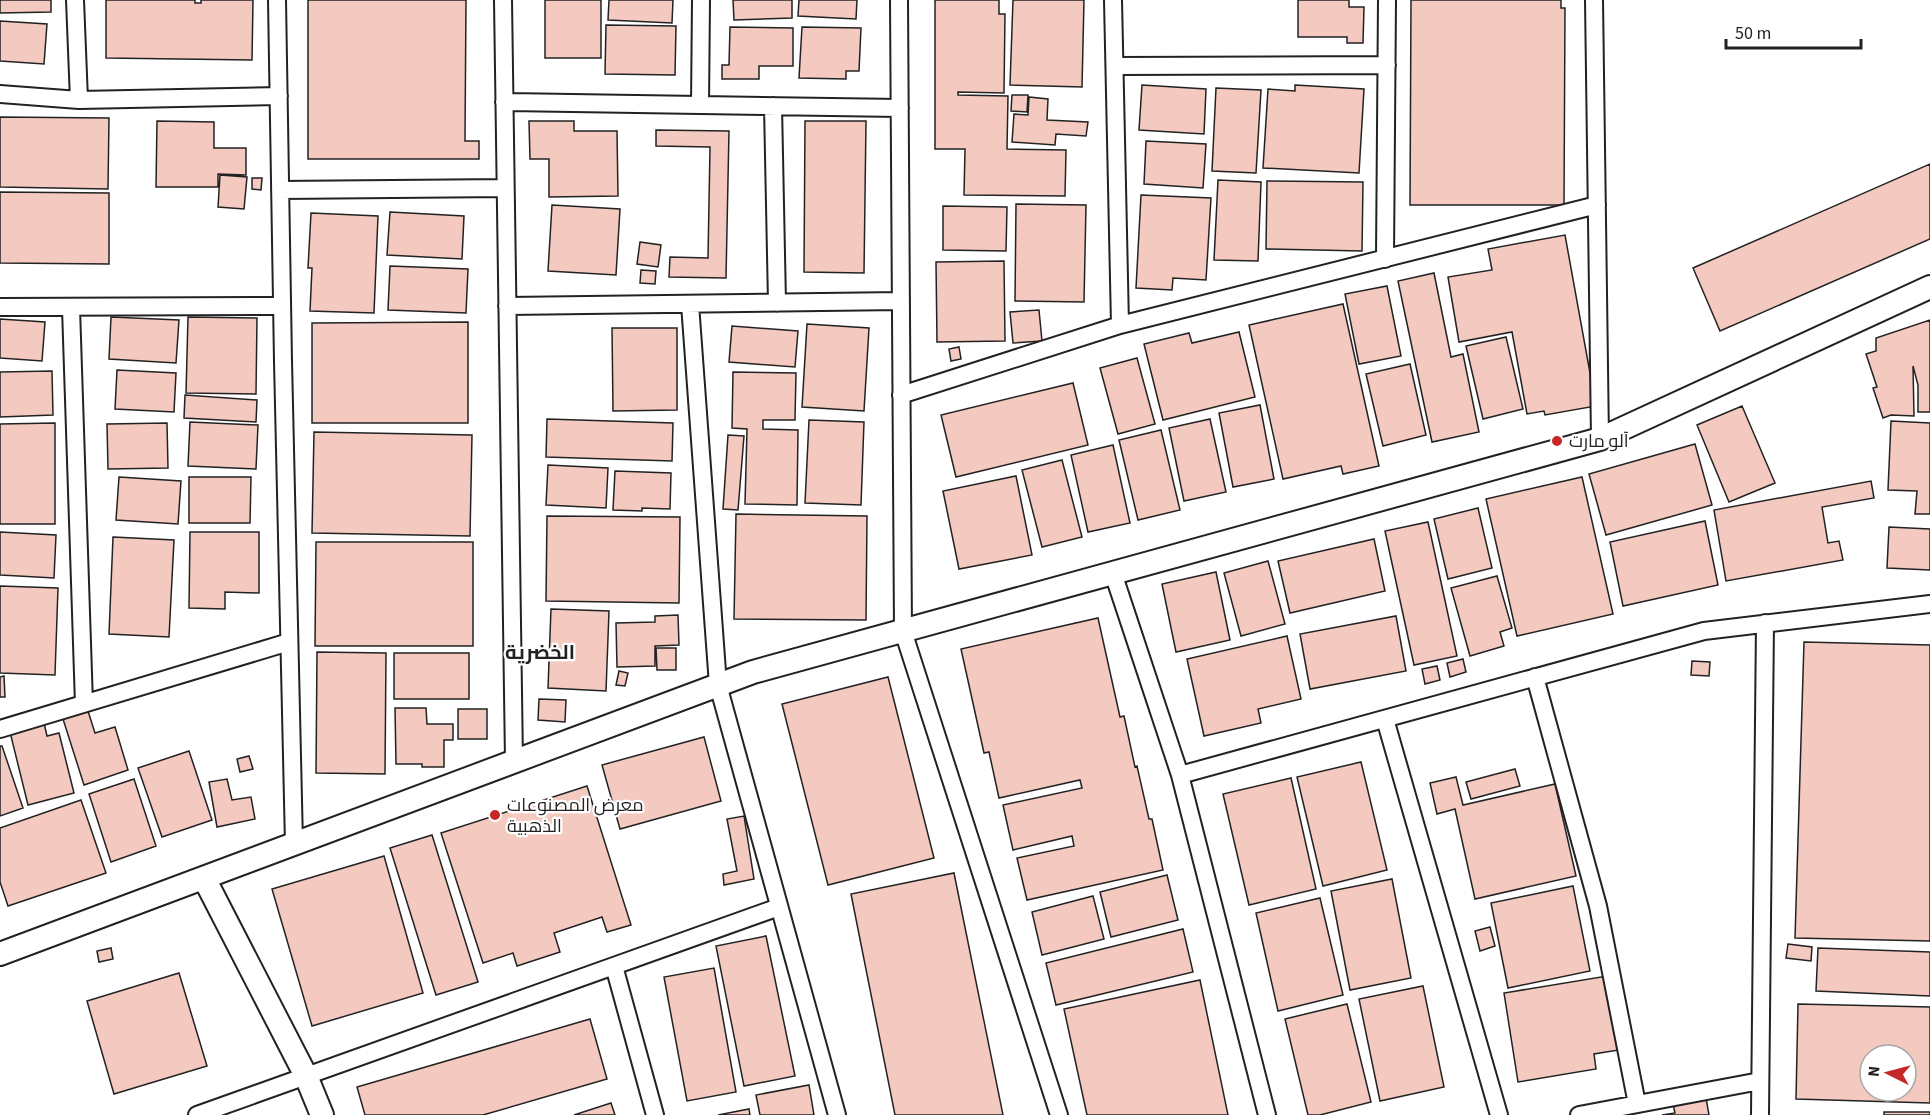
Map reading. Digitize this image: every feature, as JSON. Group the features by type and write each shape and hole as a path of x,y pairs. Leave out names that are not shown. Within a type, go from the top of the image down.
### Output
{"street":[{"path":"75,0 79,100"},
{"path":"277,0 294,844"},
{"path":"503,0 514,761"},
{"path":"700,0 700,105"},
{"path":"899,0 903,631 1059,1115"},
{"path":"1113,0 1120,325"},
{"path":"1385,259 1387,0"},
{"path":"1594,0 1600,439"},
{"path":"1115,66 1387,65"},
{"path":"0,94 79,100 279,96"},
{"path":"504,102 900,108"},
{"path":"773,106 777,303"},
{"path":"280,190 505,188"},
{"path":"901,395 1120,325 1597,206"},
{"path":"0,954 753,672 1600,439 1930,287"},
{"path":"507,306 901,301"},
{"path":"690,304 718,685 837,1115"},
{"path":"0,307 282,306"},
{"path":"71,308 84,704"},
{"path":"1113,573 1180,775 1267,1115"},
{"path":"1180,775 1704,631 1930,603"},
{"path":"1760,1115 1766,623"},
{"path":"0,729 289,642"},
{"path":"1535,677 1598,906 1637,1104"},
{"path":"1385,719 1499,1115"},
{"path":"204,878 306,1076 322,1115"},
{"path":"197,1115 779,907"},
{"path":"614,966 656,1115"},
{"path":"1579,1115 1760,1081"}],"building":[{"path":"0,0 51,0 51,12 0,13"},
{"path":"106,0 195,0 195,3 201,3 201,0 253,0 252,60 106,58"},
{"path":"308,0 466,0 465,141 479,141 479,159 308,159"},
{"path":"545,0 601,0 601,58 545,58"},
{"path":"609,0 673,0 672,23 608,20"},
{"path":"733,0 792,0 792,18 734,20"},
{"path":"799,0 857,0 856,19 798,16"},
{"path":"935,0 999,0 999,14 1005,14 1004,93 958,92 958,95 1008,96 1007,149 1066,150 1065,196 964,195 965,149 935,149"},
{"path":"1013,0 1084,0 1082,87 1010,85"},
{"path":"1298,0 1349,0 1349,7 1364,7 1363,43 1347,43 1347,37 1298,37"},
{"path":"1411,0 1561,0 1561,8 1565,8 1564,205 1410,205"},
{"path":"0,21 47,24 44,64 0,61"},
{"path":"606,25 676,26 675,75 605,74"},
{"path":"730,27 793,28 793,66 759,66 759,79 722,79 722,65 729,65"},
{"path":"802,27 861,28 859,71 846,71 846,79 799,78"},
{"path":"1142,85 1206,89 1204,134 1139,130"},
{"path":"1295,85 1364,89 1359,173 1263,168 1268,89 1295,91"},
{"path":"1216,88 1261,90 1256,173 1212,171"},
{"path":"1012,95 1028,95 1027,112 1011,111"},
{"path":"1029,97 1048,99 1047,120 1088,122 1086,136 1056,134 1055,145 1012,142 1014,114 1028,115"},
{"path":"0,117 109,118 108,189 0,187"},
{"path":"157,121 214,122 214,148 246,148 246,175 218,174 218,187 156,187"},
{"path":"529,121 574,121 574,131 617,131 618,196 549,197 549,159 530,159"},
{"path":"805,121 866,121 864,273 804,272"},
{"path":"656,130 729,131 726,278 669,277 670,257 708,258 710,147 656,146"},
{"path":"1146,141 1206,144 1203,188 1144,184"},
{"path":"1930,164 1930,239 1720,331 1693,268"},
{"path":"220,175 247,177 244,209 218,207"},
{"path":"252,178 262,178 261,190 252,189"},
{"path":"1218,180 1261,182 1258,261 1214,260"},
{"path":"1267,181 1363,182 1362,251 1266,249"},
{"path":"0,192 109,193 109,264 0,263"},
{"path":"1141,195 1211,198 1206,280 1173,278 1172,290 1136,288"},
{"path":"1016,204 1086,205 1084,302 1015,301"},
{"path":"552,205 620,209 616,275 548,271"},
{"path":"943,206 1007,207 1006,251 943,250"},
{"path":"390,212 464,216 462,259 387,255"},
{"path":"311,213 378,216 374,313 310,311 312,268 308,268"},
{"path":"1565,235 1596,406 1545,415 1544,411 1527,414 1512,332 1459,342 1448,277 1492,270 1488,249"},
{"path":"640,242 661,245 658,267 637,264"},
{"path":"1004,261 1005,341 937,342 936,262"},
{"path":"390,266 468,269 466,313 388,310"},
{"path":"641,270 656,271 655,284 640,283"},
{"path":"1434,273 1451,357 1463,354 1479,432 1432,442 1398,281"},
{"path":"1387,286 1401,356 1359,364 1345,294"},
{"path":"1343,304 1379,466 1343,474 1341,466 1283,479 1249,325"},
{"path":"1039,310 1042,341 1013,343 1010,312"},
{"path":"111,317 179,320 176,363 109,359"},
{"path":"188,317 257,318 256,394 186,393"},
{"path":"0,319 45,322 42,361 0,358"},
{"path":"1930,320 1930,412 1918,412 1918,385 1913,366 1914,416 1891,415 1883,418 1873,388 1877,387 1866,354 1876,351 1876,338"},
{"path":"468,322 468,423 312,423 312,323"},
{"path":"807,324 869,328 864,411 802,407"},
{"path":"732,326 798,331 795,367 729,362"},
{"path":"612,328 677,328 677,410 613,411"},
{"path":"1239,332 1255,397 1163,420 1144,344 1189,333 1192,343"},
{"path":"1506,337 1523,409 1483,419 1466,346"},
{"path":"959,347 961,359 951,361 949,349"},
{"path":"1137,358 1155,424 1118,434 1100,368"},
{"path":"1410,364 1426,435 1383,446 1366,374"},
{"path":"117,370 176,373 174,412 115,409"},
{"path":"52,371 53,415 0,417 0,372"},
{"path":"733,372 796,373 795,420 763,420 763,429 798,430 797,505 745,504 747,429 732,428"},
{"path":"1073,383 1088,445 956,477 941,415"},
{"path":"185,395 257,400 256,422 184,418"},
{"path":"1260,405 1274,479 1233,487 1219,413"},
{"path":"1742,406 1775,483 1729,502 1697,425"},
{"path":"547,419 673,423 672,461 546,457"},
{"path":"1210,419 1226,492 1184,501 1169,428"},
{"path":"809,420 864,422 861,505 805,503"},
{"path":"1891,421 1930,423 1930,514 1915,514 1917,491 1888,490"},
{"path":"190,422 258,425 256,469 188,466"},
{"path":"55,423 55,524 0,524 0,424"},
{"path":"167,423 168,468 108,469 107,424"},
{"path":"1161,430 1180,510 1138,520 1119,440"},
{"path":"314,432 472,435 470,536 312,533"},
{"path":"728,435 744,436 738,510 723,509"},
{"path":"1695,444 1712,505 1606,535 1589,474"},
{"path":"1113,445 1130,523 1088,532 1071,455"},
{"path":"1062,460 1082,537 1042,547 1022,470"},
{"path":"548,465 608,468 606,508 546,505"},
{"path":"615,471 671,473 670,509 613,510"},
{"path":"1016,476 1032,555 959,569 943,491"},
{"path":"119,477 181,481 178,524 116,520"},
{"path":"189,477 251,477 250,523 189,523"},
{"path":"1582,477 1613,614 1517,636 1486,499"},
{"path":"1871,481 1874,498 1822,507 1828,543 1839,541 1843,560 1726,581 1714,510"},
{"path":"1478,508 1492,568 1448,579 1434,519"},
{"path":"736,514 867,516 866,620 734,619"},
{"path":"547,516 680,517 679,603 546,601"},
{"path":"1705,521 1718,585 1623,606 1610,542"},
{"path":"1428,522 1457,656 1414,665 1385,531"},
{"path":"1889,527 1930,529 1930,570 1887,568"},
{"path":"0,532 56,535 54,578 0,575"},
{"path":"190,532 259,532 259,593 225,592 225,609 189,608"},
{"path":"113,537 174,540 169,637 109,634"},
{"path":"1374,539 1385,591 1290,613 1278,561"},
{"path":"316,542 473,542 473,646 315,646"},
{"path":"1268,561 1285,624 1241,636 1224,573"},
{"path":"1216,572 1230,640 1176,652 1162,584"},
{"path":"1497,576 1512,628 1500,632 1504,646 1470,656 1451,588"},
{"path":"0,586 58,588 55,675 0,673"},
{"path":"551,609 609,611 606,691 548,688"},
{"path":"678,615 679,645 655,646 655,666 617,667 616,623 655,622 655,616"},
{"path":"1396,616 1406,671 1310,689 1300,634"},
{"path":"1098,618 1120,717 1124,716 1149,819 1152,819 1163,870 1027,900 1017,858 1074,846 1072,836 1013,850 1003,805 1082,788 1080,780 999,798 989,752 984,753 961,649"},
{"path":"1287,636 1301,699 1258,709 1261,723 1204,736 1187,659"},
{"path":"1804,642 1930,645 1930,941 1795,938"},
{"path":"656,648 676,648 676,670 657,670"},
{"path":"317,652 386,653 385,774 316,773"},
{"path":"394,653 469,653 469,699 394,699"},
{"path":"1463,659 1466,672 1450,677 1447,663"},
{"path":"1692,661 1710,662 1709,676 1691,675"},
{"path":"1437,666 1440,680 1425,684 1422,669"},
{"path":"619,671 628,673 625,686 616,685"},
{"path":"4,676 5,697 0,697 0,677"},
{"path":"888,677 934,858 828,885 782,704"},
{"path":"539,699 566,700 565,722 538,720"},
{"path":"395,708 426,708 427,724 453,724 453,740 444,740 444,767 396,764"},
{"path":"458,709 487,709 487,739 458,739"},
{"path":"88,711 95,733 115,727 128,770 84,785 63,719"},
{"path":"44,723 47,736 59,733 74,793 28,805 10,732"},
{"path":"704,737 721,801 620,829 602,765"},
{"path":"0,746 2,746 23,808 0,816"},
{"path":"189,751 212,820 162,837 138,768"},
{"path":"249,756 253,769 240,772 237,759"},
{"path":"1361,762 1387,870 1323,886 1297,777"},
{"path":"1515,769 1520,786 1471,799 1466,782"},
{"path":"1456,777 1463,805 1555,784 1576,876 1475,899 1455,809 1437,814 1430,783"},
{"path":"1291,778 1316,889 1249,905 1223,794"},
{"path":"134,779 156,846 111,862 89,794"},
{"path":"227,779 232,800 251,797 255,819 217,827 209,782"},
{"path":"587,786 631,925 607,932 602,917 554,933 560,952 517,966 513,953 483,963 441,833"},
{"path":"81,800 106,873 8,906 0,882 0,828"},
{"path":"744,816 754,879 724,885 723,874 737,871 727,819"},
{"path":"432,835 478,982 436,995 390,848"},
{"path":"384,856 423,993 312,1026 272,889"},
{"path":"954,873 1003,1115 895,1115 851,894"},
{"path":"1167,875 1178,920 1111,937 1100,892"},
{"path":"1392,879 1411,978 1350,990 1331,891"},
{"path":"1573,886 1590,971 1508,988 1491,903"},
{"path":"1093,896 1104,939 1042,955 1032,912"},
{"path":"1320,898 1343,995 1278,1011 1256,913"},
{"path":"1490,927 1495,946 1480,951 1475,931"},
{"path":"1183,929 1193,972 1056,1005 1046,963"},
{"path":"766,936 795,1076 744,1086 716,946"},
{"path":"1788,944 1812,947 1811,961 1786,958"},
{"path":"111,948 113,959 99,962 97,951"},
{"path":"1818,948 1930,952 1930,996 1816,991"},
{"path":"714,968 736,1092 687,1101 664,977"},
{"path":"179,973 207,1066 114,1094 87,1001"},
{"path":"1607,976 1619,1050 1594,1054 1596,1069 1518,1082 1504,993"},
{"path":"1200,980 1228,1115 1087,1115 1064,1009"},
{"path":"1423,986 1444,1087 1380,1101 1359,999"},
{"path":"1347,1004 1371,1102 1320,1115 1308,1115 1285,1019"},
{"path":"1798,1004 1930,1007 1930,1103 1918,1103 1918,1043 1858,1043 1858,1101 1796,1099"},
{"path":"590,1019 607,1079 483,1115 365,1115 357,1087"},
{"path":"809,1085 814,1115 760,1115 756,1095"},
{"path":"1706,1098 1709,1115 1662,1115 1675,1113 1673,1104"},
{"path":"611,1103 615,1115 574,1115"},
{"path":"749,1109 750,1115 718,1115"},
{"path":"1884,1112 1930,1112 1930,1115 1884,1115"}],"place":[{"name":"آلو مارت","path":"1557,441"},
{"name":"معرض المصنوعات الذهبية","path":"495,815"}],"district":[{"name":"الخضرية","path":"540,653"}]}
